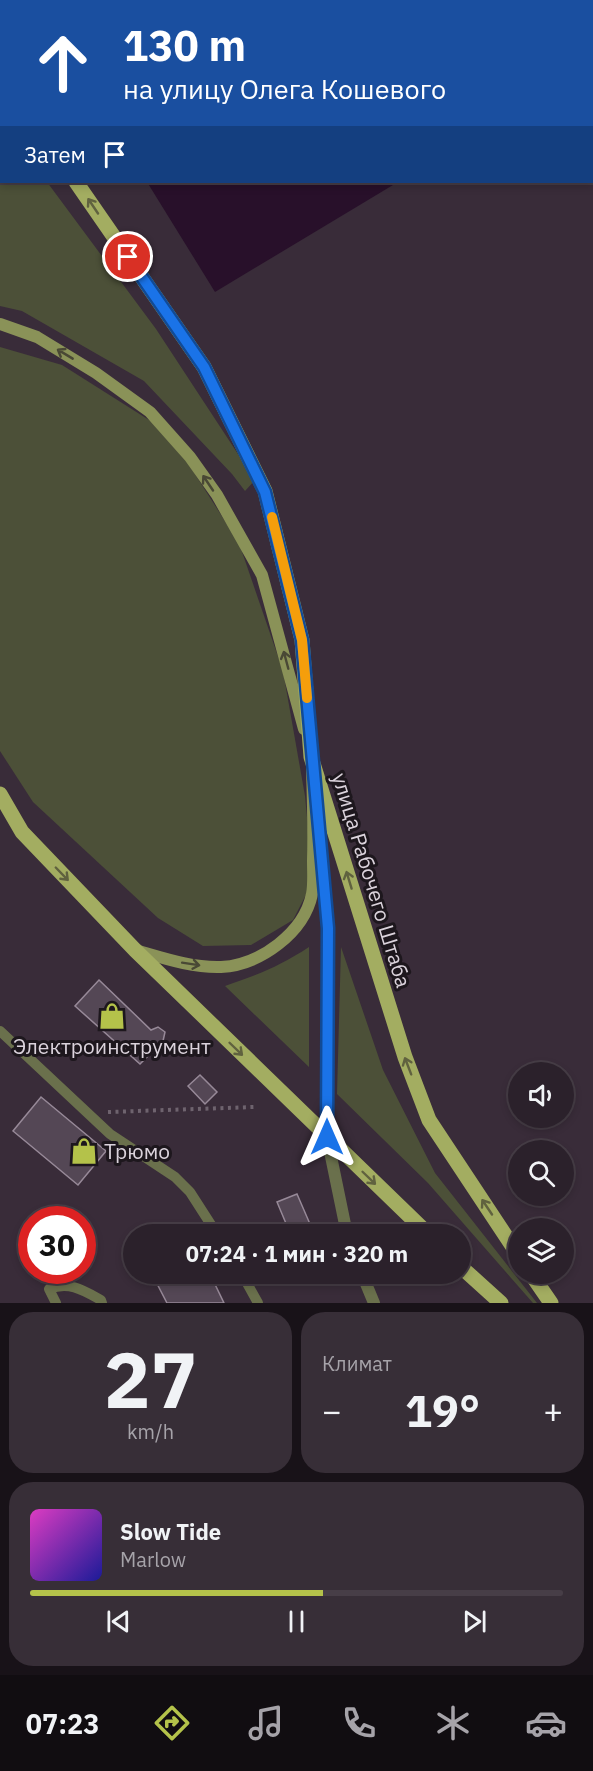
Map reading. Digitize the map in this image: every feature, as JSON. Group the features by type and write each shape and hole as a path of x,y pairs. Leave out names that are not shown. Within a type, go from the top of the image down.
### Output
{"main road":[{"path":"77,183 204,367 265,492 302,640 311,757 314,834 312,894 301,922 283,941 250,960 222,967 194,965 135,950"},
{"name":"улица Рабочего Штаба","path":"0,324 37,337 96,373 150,412 190,457 217,495 262,575 311,757 405,1057 429,1120 508,1239"},
{"path":"0,794 22,832"},
{"path":"0,811 135,950 418,1224"},
{"path":"471,1276 501,1303"},
{"path":"538,1284 551,1303"}],"street":[{"path":"311,757 328,928 327,1137 345,1224"},
{"path":"366,1284 374,1303"}],"lane":[{"path":"0,1031 110,1134 175,1177 190,1192 211,1224"},
{"path":"248,1284 258,1303"},
{"path":"56,1303 49,1289 60,1285 77,1287 101,1300 102,1303"}],"path":[{"path":"85,1112 254,1107"}],"green space":[{"path":"0,183 48,183 156,329 255,480 245,491 232,474 144,381 22,311 0,306"},
{"path":"0,347 62,365 168,432 239,543 283,671 305,796 313,881 293,920 251,945 203,946 158,918 33,802 0,751"},
{"path":"309,947 309,1067 225,986 268,970"},
{"path":"341,947 383,1070 435,1173 508,1266 508,1274 471,1232 471,1224 464,1224 428,1183 337,1094"},
{"path":"516,1284 522,1284 537,1303 533,1303"}],"shaded area":[{"path":"148,183 396,183 215,292"}],"building":[{"name":"Электроинструмент","path":"99,980 151,1030 158,1027 165,1032 163,1041 140,1064 75,1006"},
{"path":"200,1075 217,1092 205,1104 188,1086"},
{"path":"41,1097 106,1151 78,1185 13,1131"},
{"path":"297,1194 310,1224 286,1224 277,1202"},
{"path":"157,1284 215,1284 224,1303 167,1303"}],"slow traffic":[{"path":"272,517 302,640 307,698"}],"place":[{"name":"Электроинструмент","path":"112,1016"},
{"name":"Трюмо","path":"84,1151"}],"route":[{"path":"128,257 204,367 235,426 265,492 302,640 328,928 327,1137"}]}
